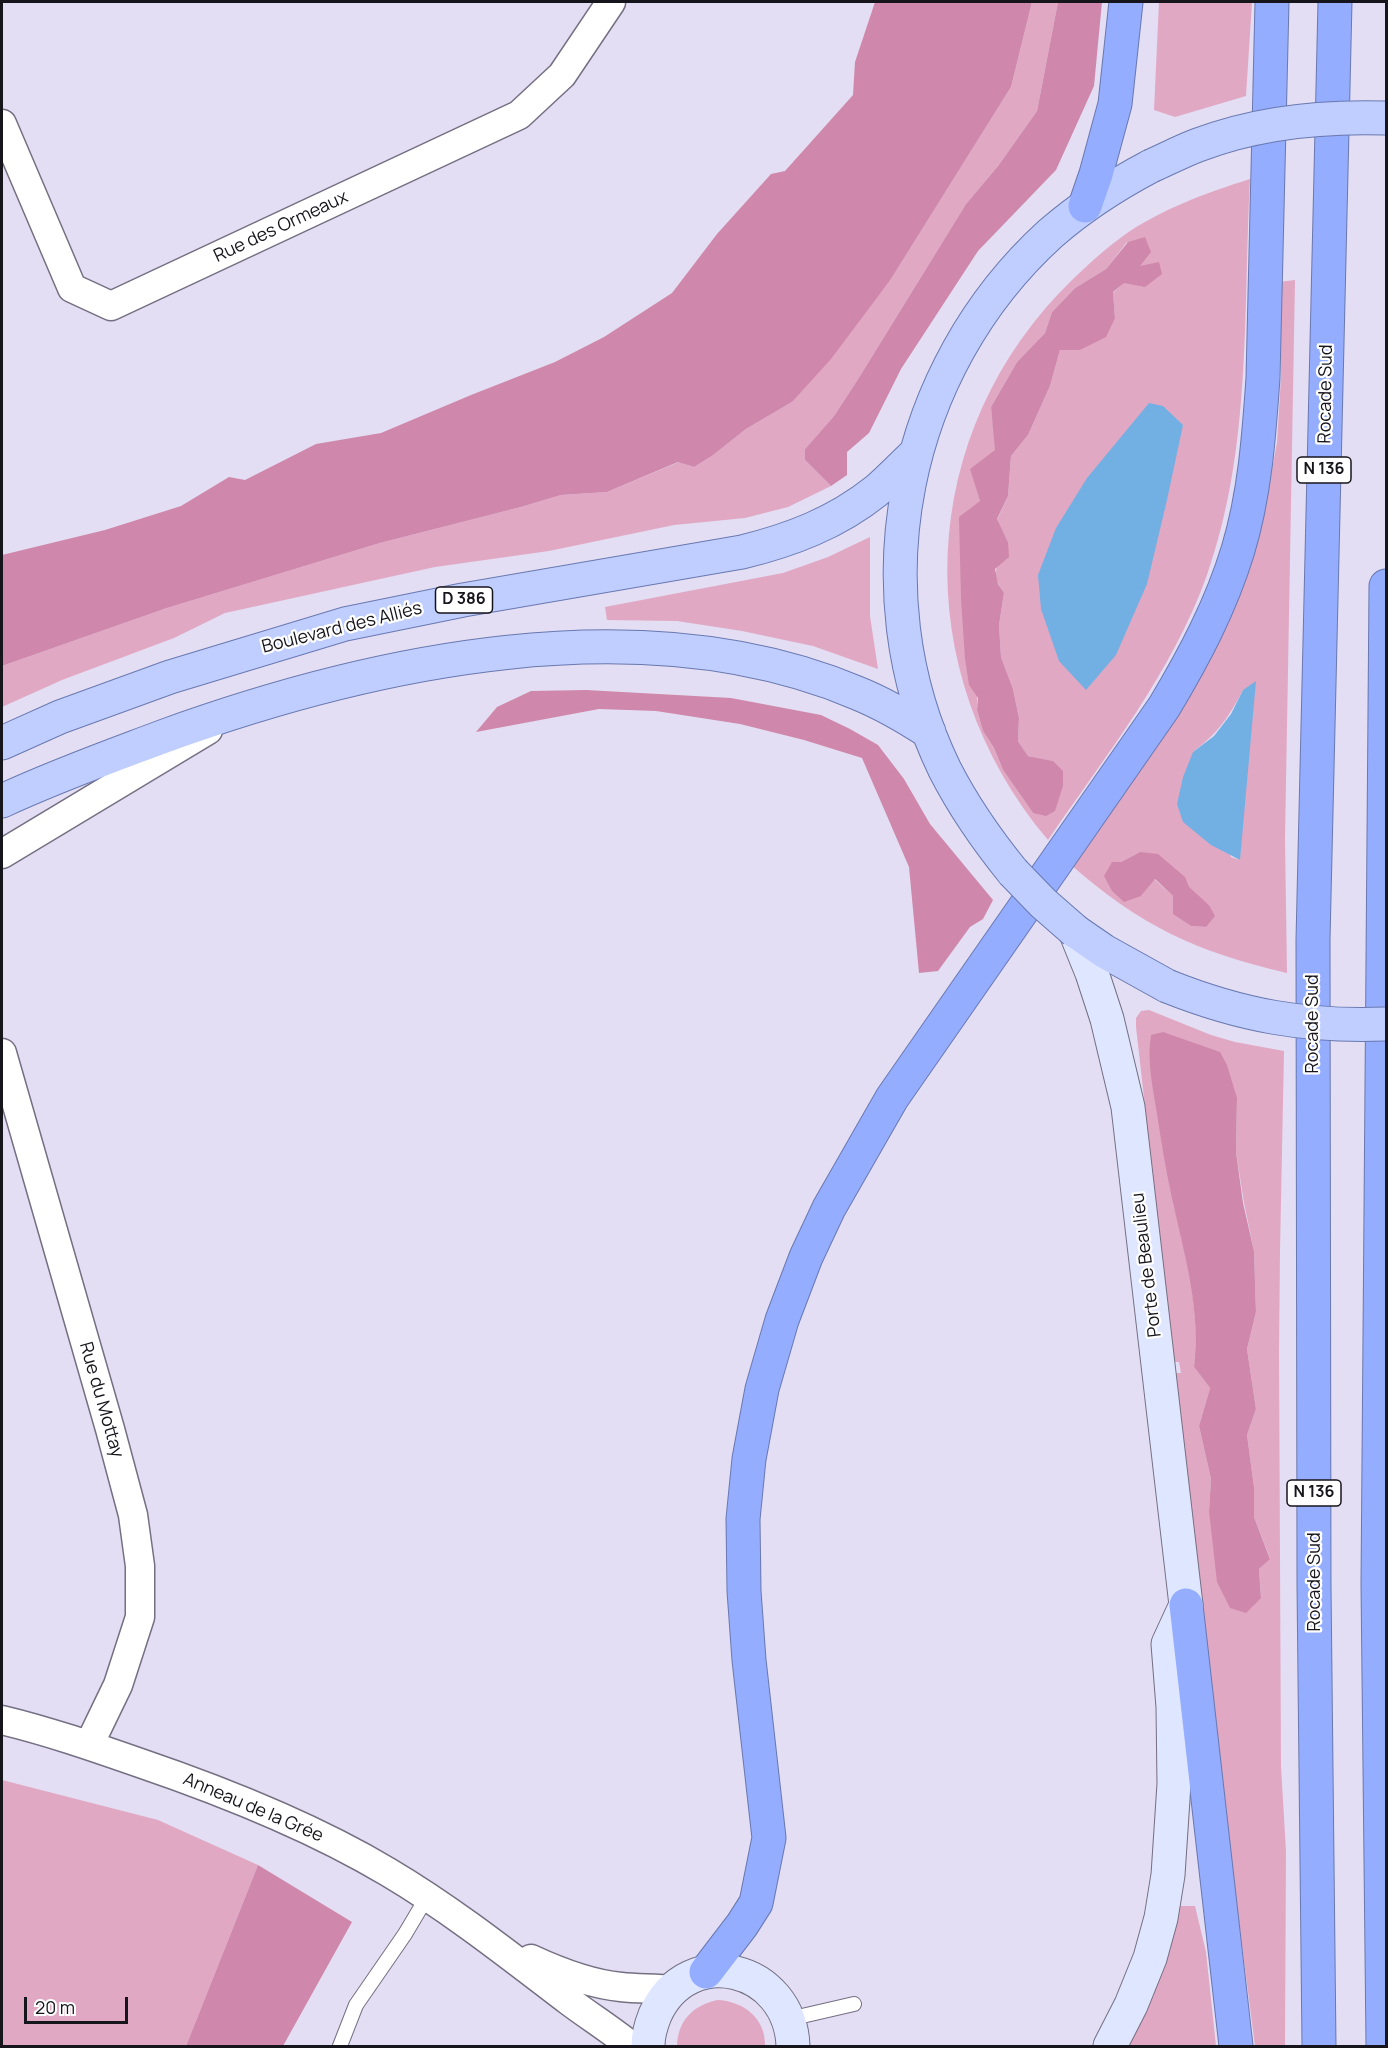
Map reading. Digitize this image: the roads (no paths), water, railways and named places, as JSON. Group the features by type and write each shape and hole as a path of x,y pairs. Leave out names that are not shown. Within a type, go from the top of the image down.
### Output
{"highway":[{"path":"1085,206 1116,104 1126,2"},
{"path":"706,1972 756,1903 769,1838 749,1660 744,1591 743,1519 749,1459 762,1389 782,1320 806,1257 857,1157 892,1098 940,1027 1164,707 1197,651 1222,597 1238,549 1251,495 1259,437 1263,378 1272,2"},
{"name":"Rocade Sud","path":"1319,2046 1314,1585 1313,939 1335,2"},
{"path":"1383,2046 1378,1583 1386,586"},
{"path":"1186,1605 1236,2046"}],"main road":[{"path":"1386,118 1349,117 1298,120 1248,130 1199,145 1117,184 1051,234 1020,264 992,298 968,333 947,371 930,411 916,453 903,522 901,593 909,663 929,732 945,770 987,840 1013,872 1043,903 1104,951 1167,986 1237,1011 1274,1018 1348,1026 1386,1024"},
{"name":"Boulevard des Alliés","path":"2,743 60,717 170,677 345,624 463,600 731,554 780,542 821,526 850,510 877,490 916,453"},
{"path":"2,801 86,765 240,711 338,683 471,656 587,647 655,648 736,658 782,668 825,681 867,698 902,715 929,732"},
{"name":"Porte de Beaulieu","path":"1076,931 1107,1019 1128,1107 1186,1605"},
{"path":"1110,2046 1131,2005 1150,1958 1161,1918 1168,1875 1174,1773 1173,1707 1168,1644 1186,1605"},
{"path":"648,2046 651,2023 660,2005 673,1990 689,1978 706,1972 728,1971 748,1976 765,1986 780,2001 791,2033"}],"street":[{"name":"Rue des Ormeaux","path":"2,124 72,288 111,306 519,115 562,75 611,2"},
{"path":"7,855 240,711"},
{"name":"Rue du Mottay","path":"2,1053 110,1429 133,1515 140,1566 141,1617 118,1685 89,1745"},
{"name":"Anneau de la Grée","path":"2,1720 89,1745 179,1777 287,1820 387,1871 486,1937"},
{"path":"486,1937 551,1968 586,1980 620,1987 673,1990"},
{"path":"486,1937 631,2046"}],"lane":[{"path":"340,2046 356,2005 405,1934 427,1897"},
{"path":"791,2033 854,2004"}],"water":[{"path":"1149,403 1163,406 1183,425 1167,500 1147,584 1116,655 1086,690 1059,661 1041,609 1038,575 1056,528 1087,478"},
{"path":"1256,681 1240,860 1211,845 1183,822 1177,804 1183,777 1193,752 1214,736 1231,714 1243,690"}]}
